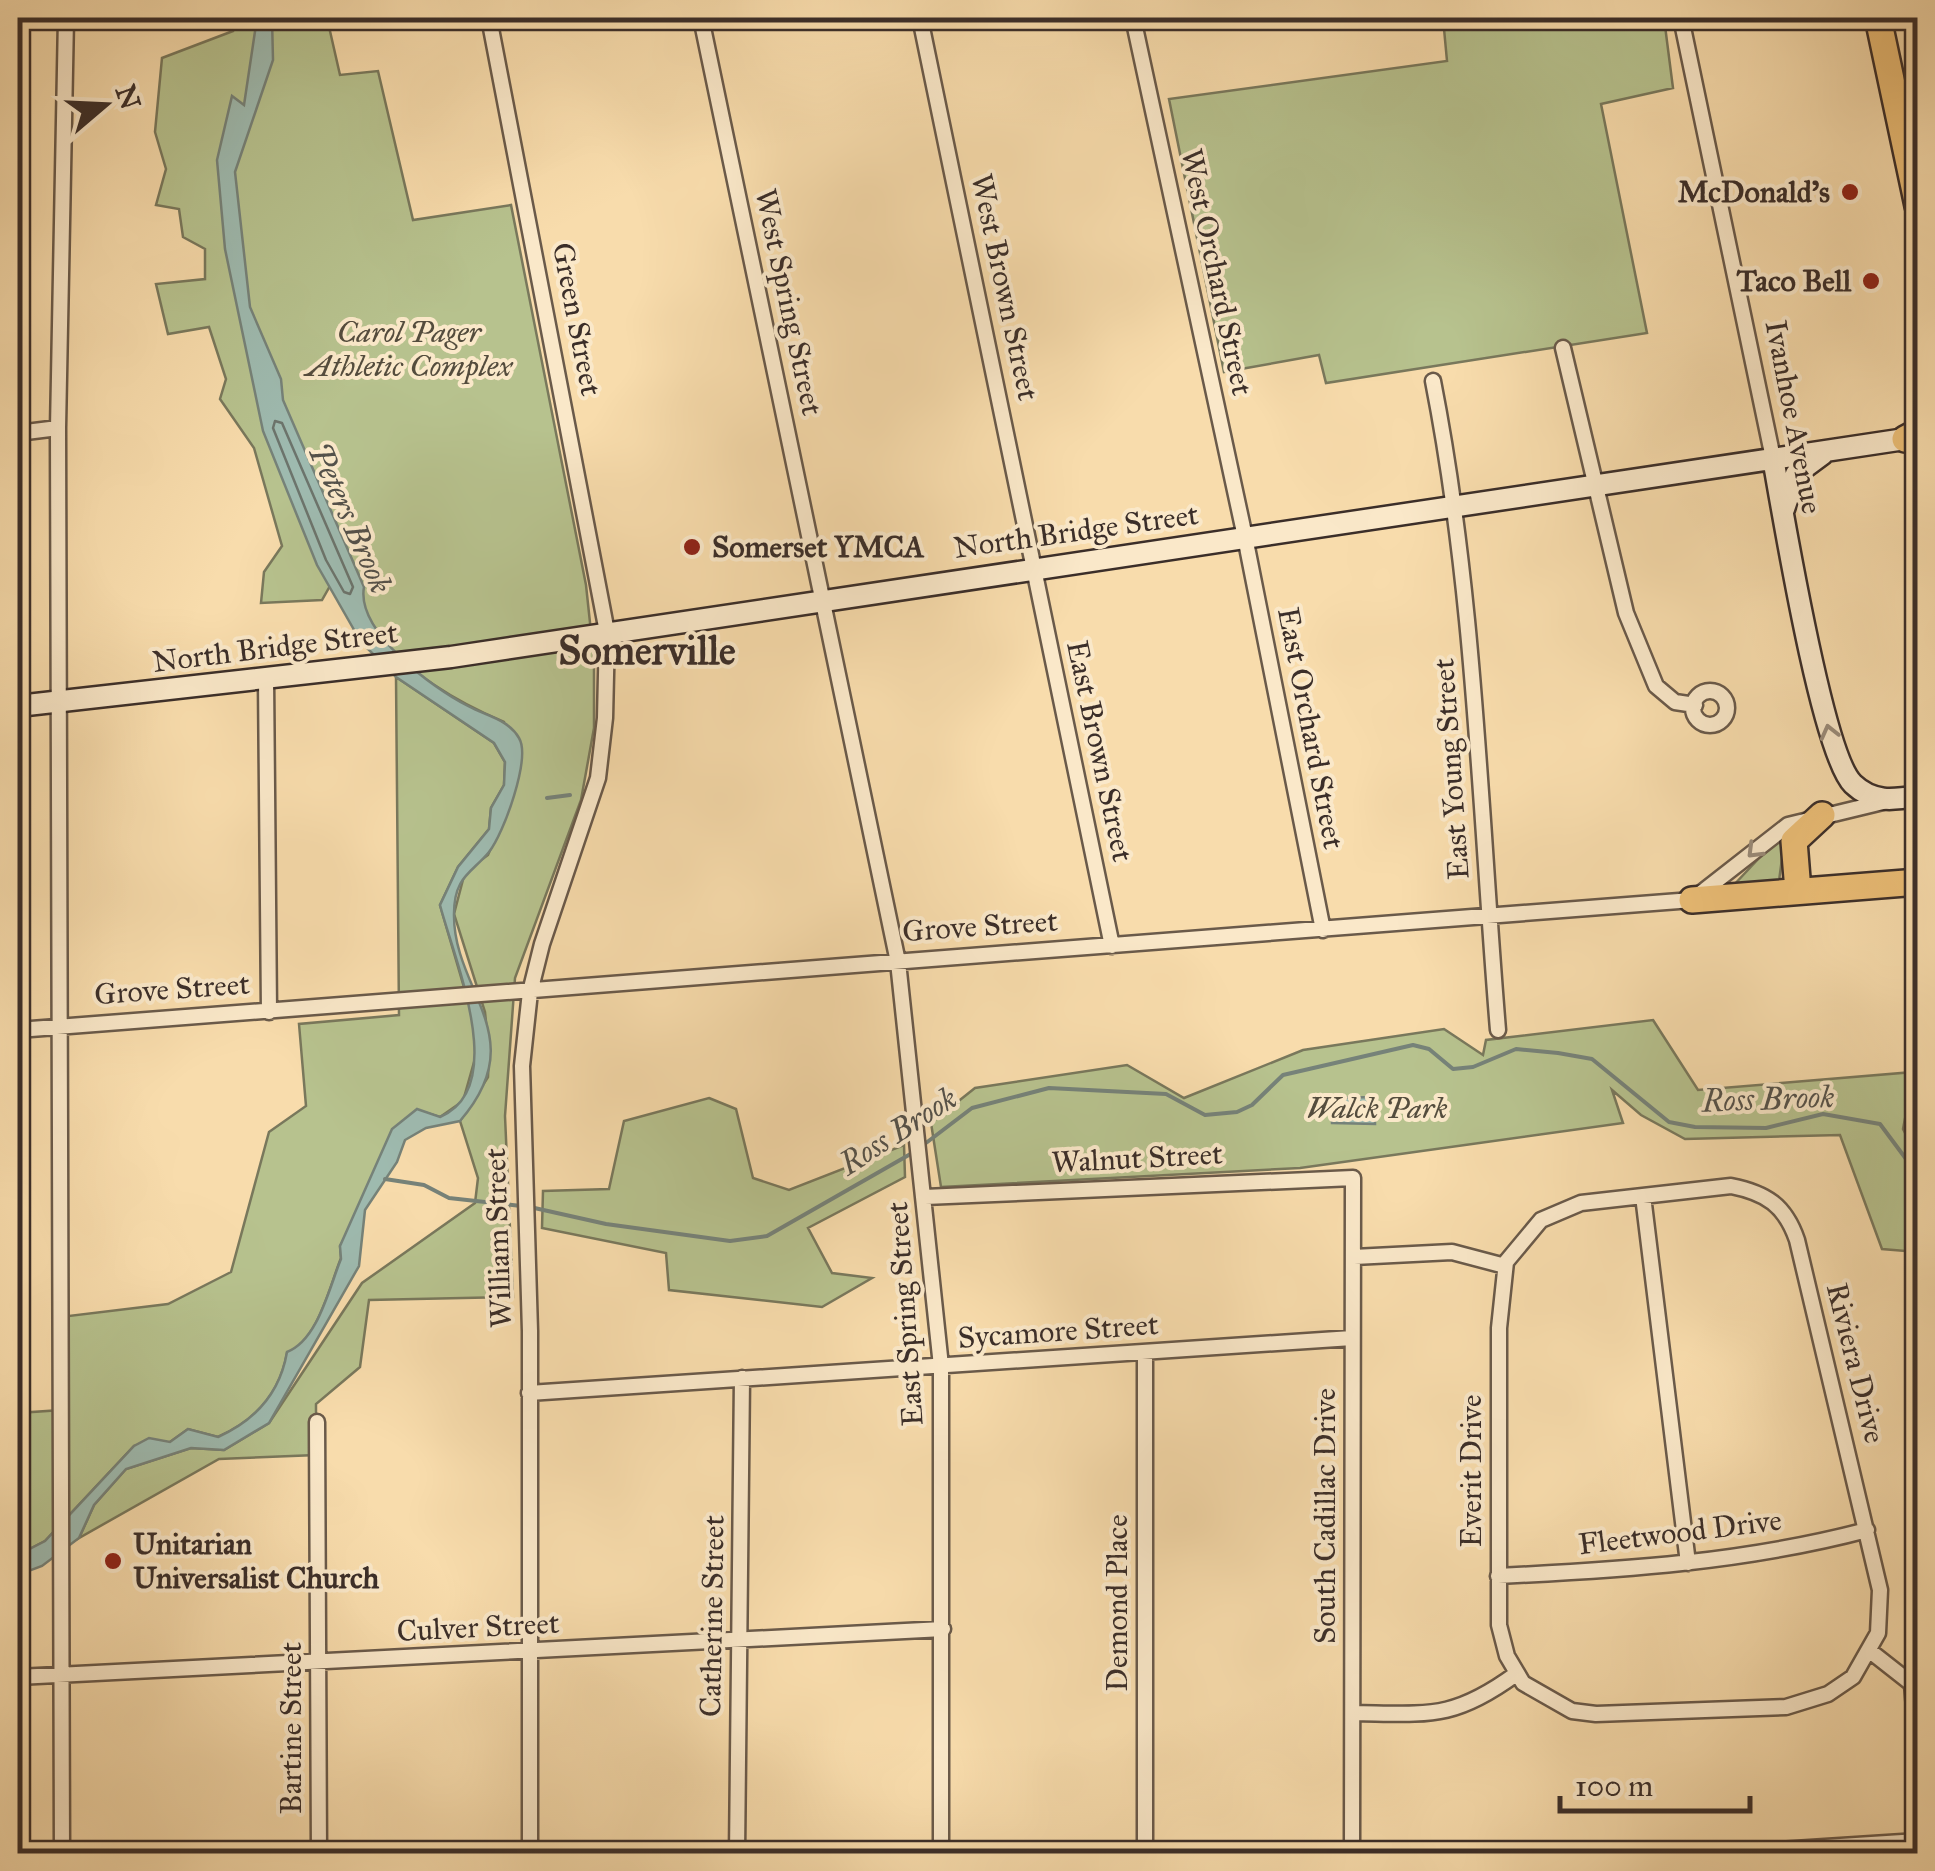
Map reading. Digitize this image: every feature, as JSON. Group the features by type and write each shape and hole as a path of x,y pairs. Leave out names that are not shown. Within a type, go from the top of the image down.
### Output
{"highway":[{"path":"1878,18 1918,206"},
{"path":"1896,18 1918,170"},
{"path":"1798,891 1794,841 1822,815"},
{"path":"1692,900 1918,882"}],"street":[{"path":"62,1854 58,428 66,18"},
{"name":"Green Street","path":"488,18 607,632"},
{"name":"West Spring Street","path":"701,18 822,599"},
{"name":"West Brown Street","path":"920,18 1035,568"},
{"name":"West Orchard Street","path":"1133,18 1245,537"},
{"name":"Ivanhoe Avenue","path":"1681,18 1833,748 1854,786 1888,801"},
{"path":"1563,348 1626,613 1650,675 1668,698 1694,706"},
{"name":"East Young Street","path":"1433,381 1456,505 1468,606 1498,1030"},
{"path":"18,433 58,428"},
{"name":"North Bridge Street","path":"18,706 451,657 1913,438"},
{"path":"1783,516 1796,474 1832,449"},
{"name":"East Orchard Street","path":"1245,537 1323,930"},
{"name":"East Brown Street","path":"1035,568 1112,946"},
{"name":"East Spring Street","path":"822,599 898,962 925,1197 941,1366 941,1854"},
{"name":"William Street","path":"530,1854 529,1393 522,1066 530,992 598,778 605,718 607,632"},
{"path":"266,679 269,1012"},
{"path":"1692,900 1736,868 1776,830 1822,815 1918,796"},
{"name":"Grove Street","path":"18,1030 1692,900"},
{"name":"Walnut Street","path":"925,1197 1353,1178"},
{"name":"South Cadillac Drive","path":"1352,1854 1353,1178"},
{"name":"Riviera Drive","path":"1643,1196 1730,1186 1756,1191 1782,1209 1797,1240 1867,1530 1882,1612 1870,1651"},
{"path":"1354,1257 1452,1252 1504,1266 1518,1242 1558,1211 1581,1203 1643,1196 1688,1563"},
{"name":"Everit Drive","path":"1504,1266 1499,1328 1499,1625 1516,1674"},
{"name":"Sycamore Street","path":"529,1393 1352,1338"},
{"name":"Demond Place","path":"1145,1352 1145,1854"},
{"name":"Catherine Street","path":"738,1854 742,1378"},
{"name":"Bartine Street","path":"317,1422 320,1854"},
{"name":"Fleetwood Drive","path":"1498,1576 1688,1563 1821,1542 1867,1530"},
{"name":"Culver Street","path":"18,1678 318,1665 942,1628"},
{"path":"1354,1713 1452,1712 1486,1696 1516,1674 1540,1696 1572,1711 1786,1707 1828,1694 1853,1677 1870,1651 1912,1684 1918,1756"},
{"path":"1714,1854 1918,1841"}],"green space":[{"name":"Carol Pager Athletic Complex","path":"234,18 327,18 340,75 378,71 413,220 511,205 586,585 594,660 594,728 581,800 515,978 505,1116 513,1297 369,1300 360,1367 316,1404 316,1455 219,1459 79,1538 94,1505 126,1469 191,1448 224,1450 269,1423 362,1283 475,1203 478,1178 460,1121 488,1077 489,1051 485,1012 454,914 465,872 488,855 510,804 504,722 434,685 401,659 366,613 347,556 322,600 261,603 264,572 282,546 254,448 220,399 226,379 209,327 168,334 156,284 205,279 205,249 183,237 179,209 156,205 166,169 155,132 162,58 233,31"},
{"path":"1443,18 1664,18 1673,88 1601,104 1647,333 1326,383 1319,355 1224,372 1169,99 1447,61"},
{"path":"396,677 494,743 505,762 504,785 491,808 489,829 458,867 440,905 475,1025 476,1055 463,1101 440,1117 417,1110 340,1246 341,1258 315,1325 287,1353 279,1381 264,1404 218,1437 188,1429 170,1442 134,1446 45,1541 18,1555 18,1413 61,1410 60,1317 168,1304 231,1272 269,1132 306,1106 299,1024 399,1015"},
{"path":"1785,836 1779,881 1732,887 1775,841"},
{"name":"Walck Park","path":"1653,1020 1698,1090 1914,1072 1903,1129 1917,1156 1917,1252 1882,1249 1840,1135 1685,1139 1641,1115 1612,1090 1623,1123 1300,1168 941,1187 931,1123 975,1088 1127,1065 1184,1098 1303,1050 1444,1029 1483,1055 1486,1040"},
{"path":"709,1098 736,1109 753,1178 789,1190 904,1145 905,1177 808,1228 832,1273 872,1278 822,1307 669,1290 666,1253 542,1228 543,1191 609,1189 624,1121"}],"water":[{"path":"257,18 272,18 273,60 235,172 250,307 281,379 283,400 364,587 372,622 417,672 468,706 509,726 522,748 519,778 502,829 489,852 461,883 455,901 457,942 484,1015 490,1039 490,1064 481,1091 460,1121 426,1128 405,1140 397,1162 365,1210 359,1266 269,1423 224,1450 191,1448 126,1469 94,1505 79,1538 42,1566 18,1575 18,1555 45,1541 134,1446 149,1438 170,1442 188,1429 218,1437 264,1404 279,1380 287,1352 298,1346 315,1325 341,1259 340,1246 392,1129 417,1109 440,1117 461,1102 472,1079 472,1020 440,905 458,867 489,829 491,808 504,785 505,762 494,743 396,677 361,642 317,565 263,431 225,249 217,160 232,96 244,105"},
{"path":"1375,1097 1375,1124 1332,1123 1331,1098"}],"waterway":[{"path":"547,798 570,795"},
{"name":"Ross Brook","path":"922,1146 972,1108 1049,1088 1166,1094 1205,1115 1237,1112 1252,1105 1283,1075 1413,1045 1429,1049 1453,1069 1473,1067 1516,1049 1592,1059 1669,1122 1695,1127 1766,1128 1823,1114 1880,1124 1918,1175"},
{"name":"Ross Brook","path":"530,1207 606,1224 730,1241 767,1236 914,1152"},
{"name":"Ross Brook","path":"385,1179 424,1185 449,1198 521,1206"}],"place":[{"name":"McDonald's","path":"1850,192"},
{"name":"Taco Bell","path":"1871,281"},
{"name":"Somerset YMCA","path":"692,547"},
{"name":"Unitarian Universalist Church","path":"113,1561"}],"district":[{"name":"Somerville","path":"647,650"}],"water label":[{"name":"Peters Brook","path":"350,518"}]}
